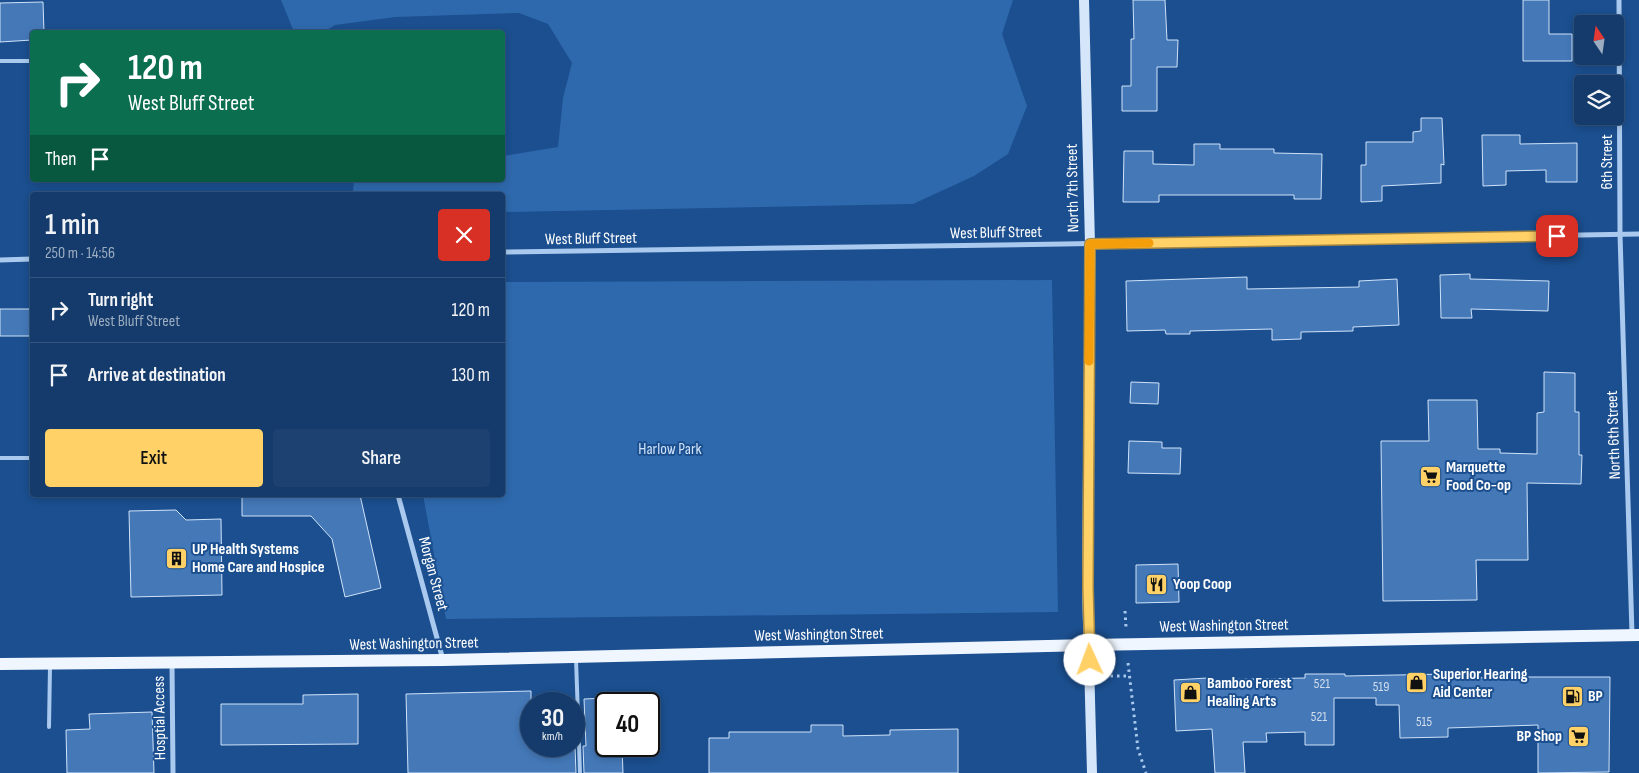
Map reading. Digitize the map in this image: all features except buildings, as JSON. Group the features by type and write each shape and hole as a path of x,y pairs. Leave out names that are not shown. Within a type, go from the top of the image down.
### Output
{"main road":[{"name":"West Washington Street","path":"0,664 443,660 1635,635"}],"street":[{"name":"North 7th Street","path":"1084,0 1090,244 1088,577 1092,773"},
{"name":"6th Street","path":"1619,0 1620,234"},
{"name":"North 6th Street","path":"1620,234 1635,635"},
{"name":"West Bluff Street","path":"505,252 1639,234"},
{"path":"0,260 30,259"},
{"name":"Morgan Street","path":"399,497 443,660"},
{"name":"Hosptial Access","path":"172,663 173,773"}],"lane":[{"path":"0,61 30,61"},
{"path":"0,458 30,458"},
{"path":"576,657 580,773"},
{"path":"49,727 50,664"}],"path":[{"path":"1090,676 1129,676 1138,749 1146,773"}],"green space":[{"path":"281,0 1013,0 1002,34 1027,106 1008,154 974,176 913,204 505,212 505,192 354,192 354,182 505,182 505,156 558,147 563,98 572,63 548,24 519,13 395,17 335,25 327,30 293,30"},
{"name":"Harlow Park","path":"1052,280 1058,612 446,619 423,497 505,497 505,282"}],"slow traffic":[{"path":"1089,361 1090,244 1149,243"}],"place":[{"name":"Marquette Food Co-op","path":"1430,476"},
{"name":"UP Health Systems Home Care and Hospice","path":"176,558"},
{"name":"Yoop Coop","path":"1157,584"},
{"name":"Superior Hearing Aid Center","path":"1417,683"},
{"name":"Bamboo Forest Healing Arts","path":"1191,692"},
{"name":"BP","path":"1572,696"},
{"name":"BP Shop","path":"1578,736"}],"route":[{"path":"1090,660 1088,587 1090,244 1557,236"}]}
